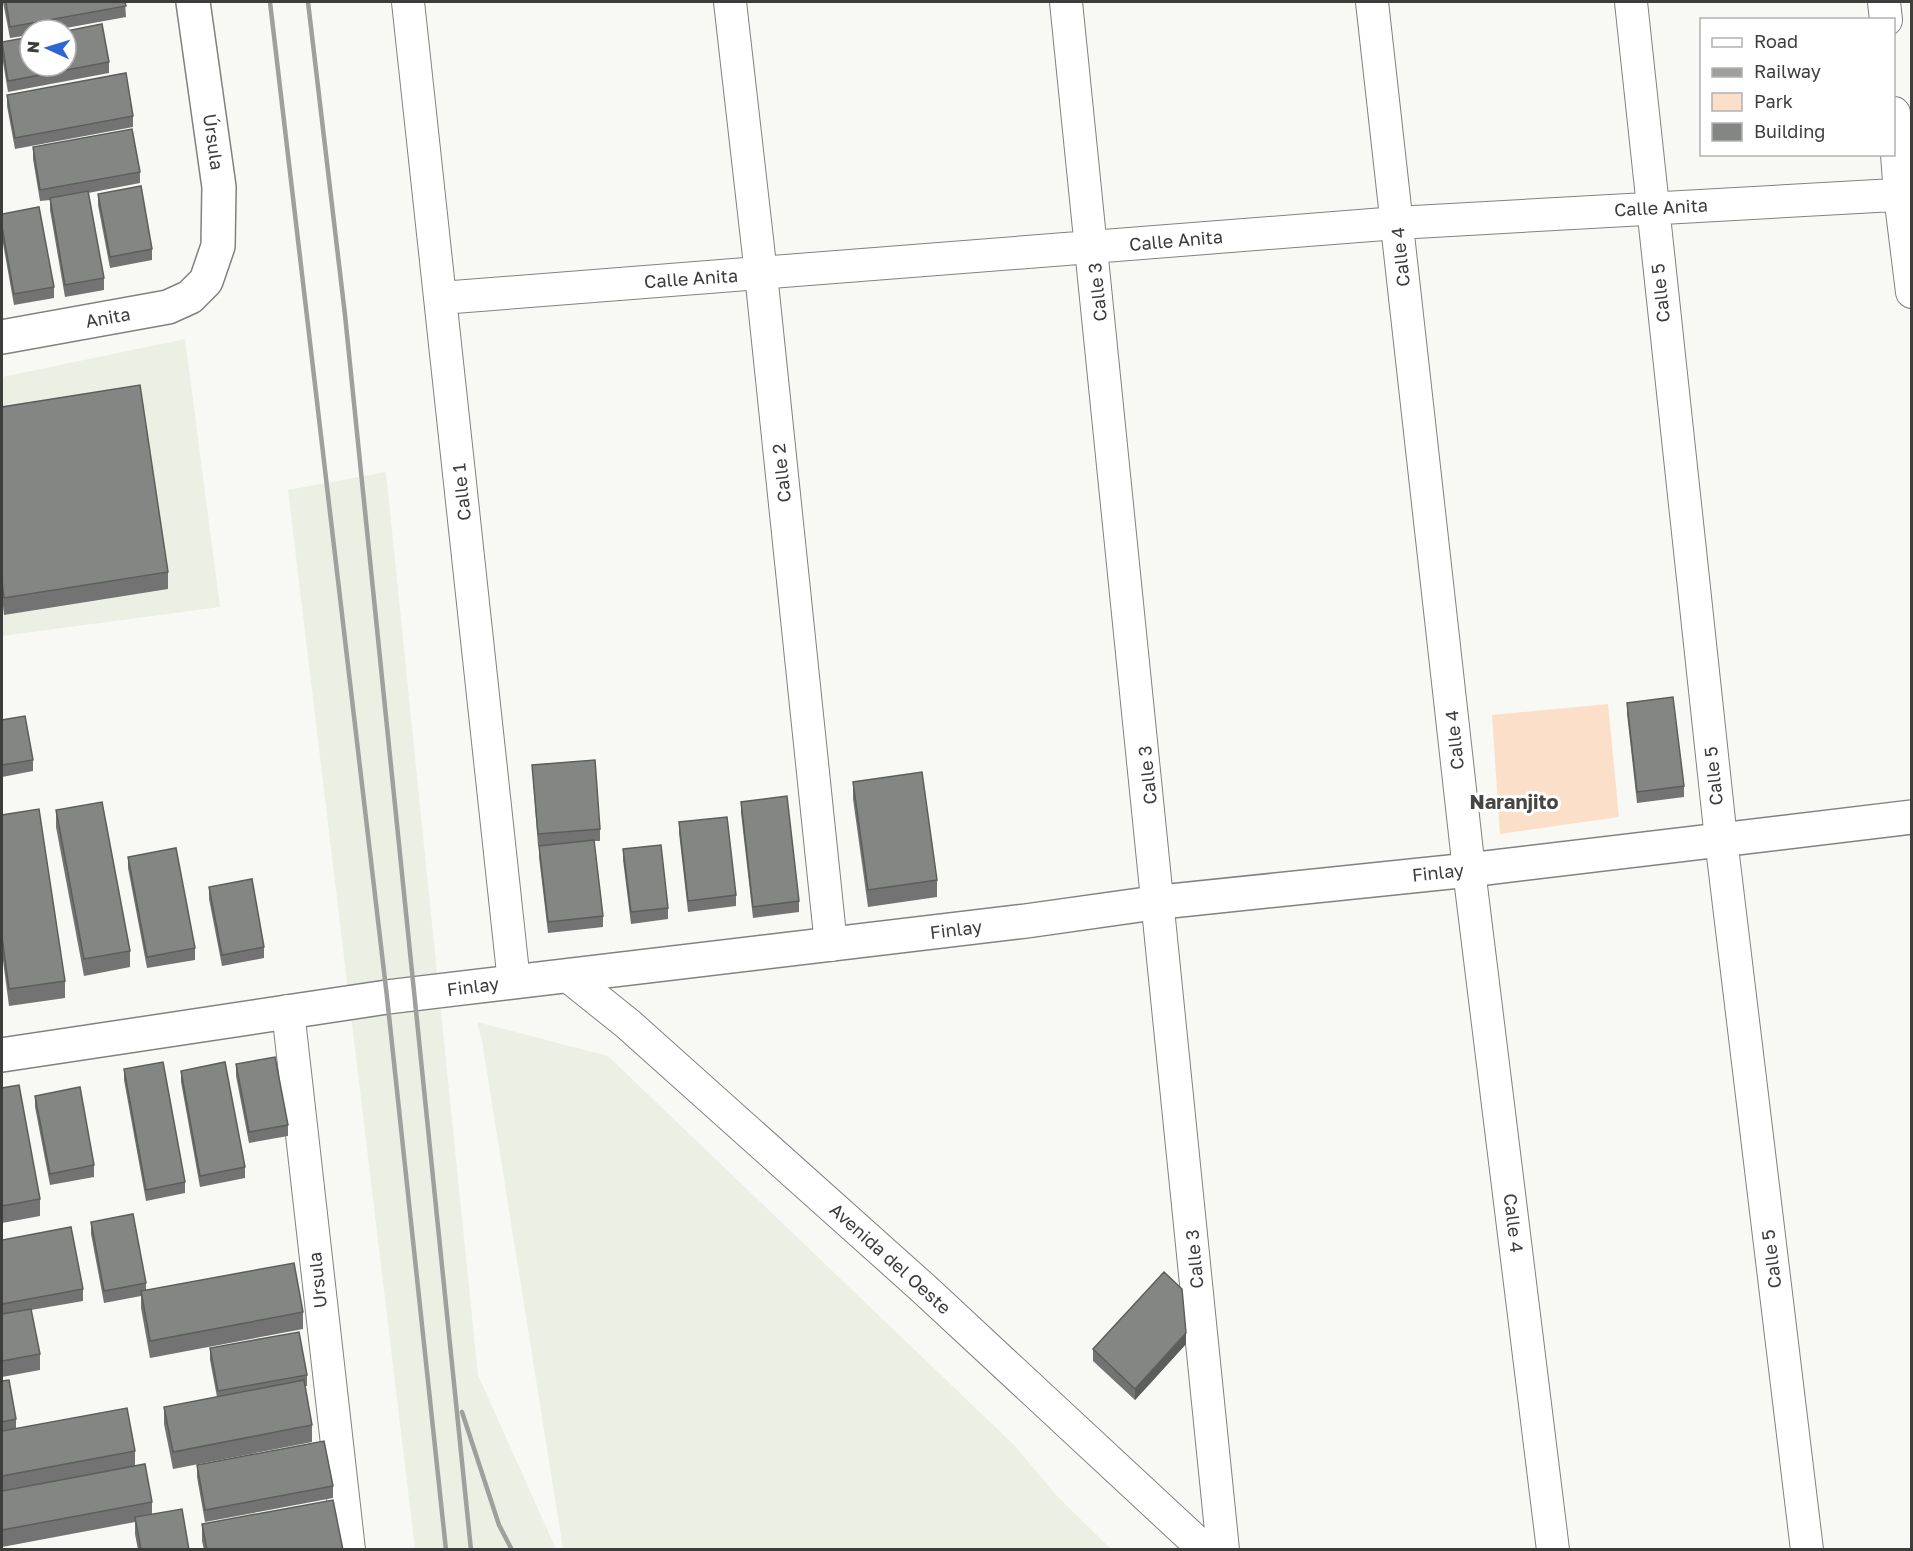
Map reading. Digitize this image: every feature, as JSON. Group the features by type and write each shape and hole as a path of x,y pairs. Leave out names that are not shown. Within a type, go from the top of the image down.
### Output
{"street":[{"name":"Úrsula","path":"192,2 219,187 218,246 206,281"},
{"name":"Calle 1","path":"408,2 514,982"},
{"name":"Calle 2","path":"730,2 761,274 831,945"},
{"name":"Calle 3","path":"1066,2 1161,902 1223,1550"},
{"name":"Calle 4","path":"1372,2 1469,870 1553,1550"},
{"name":"Calle 5","path":"1631,2 1721,839 1807,1550"},
{"path":"1884,2 1886,18"},
{"path":"1895,125 1906,194 1911,292"},
{"name":"Calle Anita","path":"441,298 1397,223 1906,194"},
{"name":"Anita","path":"2,337 168,307 190,297 206,281"},
{"name":"Finlay","path":"2,1055 387,997 831,945 1161,902 1469,870 1911,817"},
{"name":"Avenida del Oeste","path":"568,976 628,1024 897,1265 1205,1550"},
{"name":"Ursula","path":"288,1011 348,1550"}],"shaded area":[{"path":"185,339 220,607 2,636 2,377"},
{"path":"386,472 478,1375 556,1549 415,1549 288,490"},
{"path":"477,1022 608,1056 1014,1445 1057,1496 1111,1549 563,1549 482,1041"}],"green space":[{"path":"1608,704 1619,817 1500,834 1492,715"}],"building":[{"path":"6,2 125,2 126,6 60,18 18,18 18,26 10,27"},
{"path":"102,24 109,62 78,68 78,29"},
{"path":"18,39 18,78 24,78 8,81 2,42"},
{"path":"126,73 133,116 15,138 7,95"},
{"path":"132,129 140,172 40,190 33,147"},
{"path":"141,186 152,249 110,257 98,194"},
{"path":"88,191 104,278 65,285 50,198"},
{"path":"39,207 54,287 14,294 2,227 2,214"},
{"path":"140,385 168,572 4,598 2,580 2,407"},
{"path":"1673,697 1684,786 1637,792 1627,703"},
{"path":"25,716 33,760 2,765 2,720"},
{"path":"595,760 600,829 538,834 532,765"},
{"path":"922,772 937,880 868,890 853,782"},
{"path":"787,796 799,901 753,907 741,802"},
{"path":"102,802 130,951 84,959 56,810"},
{"path":"39,809 65,981 9,989 2,937 2,815"},
{"path":"727,817 736,895 688,901 679,822"},
{"path":"594,840 603,916 548,922 539,846"},
{"path":"661,845 668,908 631,912 623,849"},
{"path":"176,848 195,948 147,957 128,857"},
{"path":"252,879 264,947 222,955 209,887"},
{"path":"275,1057 288,1125 249,1132 236,1064"},
{"path":"163,1062 185,1182 146,1190 124,1069"},
{"path":"225,1062 245,1167 200,1176 181,1071"},
{"path":"19,1085 40,1199 2,1206 2,1088"},
{"path":"80,1087 94,1165 50,1174 35,1096"},
{"path":"133,1214 146,1283 104,1291 91,1222"},
{"path":"71,1227 83,1289 2,1304 2,1240"},
{"path":"294,1263 303,1312 150,1341 141,1291"},
{"path":"1164,1272 1182,1289 1186,1333 1135,1389 1093,1349"},
{"path":"31,1309 40,1354 2,1361 2,1314"},
{"path":"299,1332 307,1375 218,1391 210,1348"},
{"path":"9,1380 16,1419 2,1422 2,1381"},
{"path":"304,1380 312,1425 173,1452 164,1407"},
{"path":"127,1408 135,1451 2,1476 2,1431"},
{"path":"324,1441 333,1486 205,1510 197,1465"},
{"path":"145,1464 152,1502 2,1530 2,1491"},
{"path":"333,1500 343,1550 207,1550 202,1524"},
{"path":"182,1509 189,1550 141,1550 135,1517"}],"railway":[{"path":"270,2 387,997 446,1550"},
{"path":"308,2 345,315 471,1550"},
{"path":"462,1412 499,1525 512,1550"}],"district":[{"name":"Naranjito","path":"1514,802"}]}
